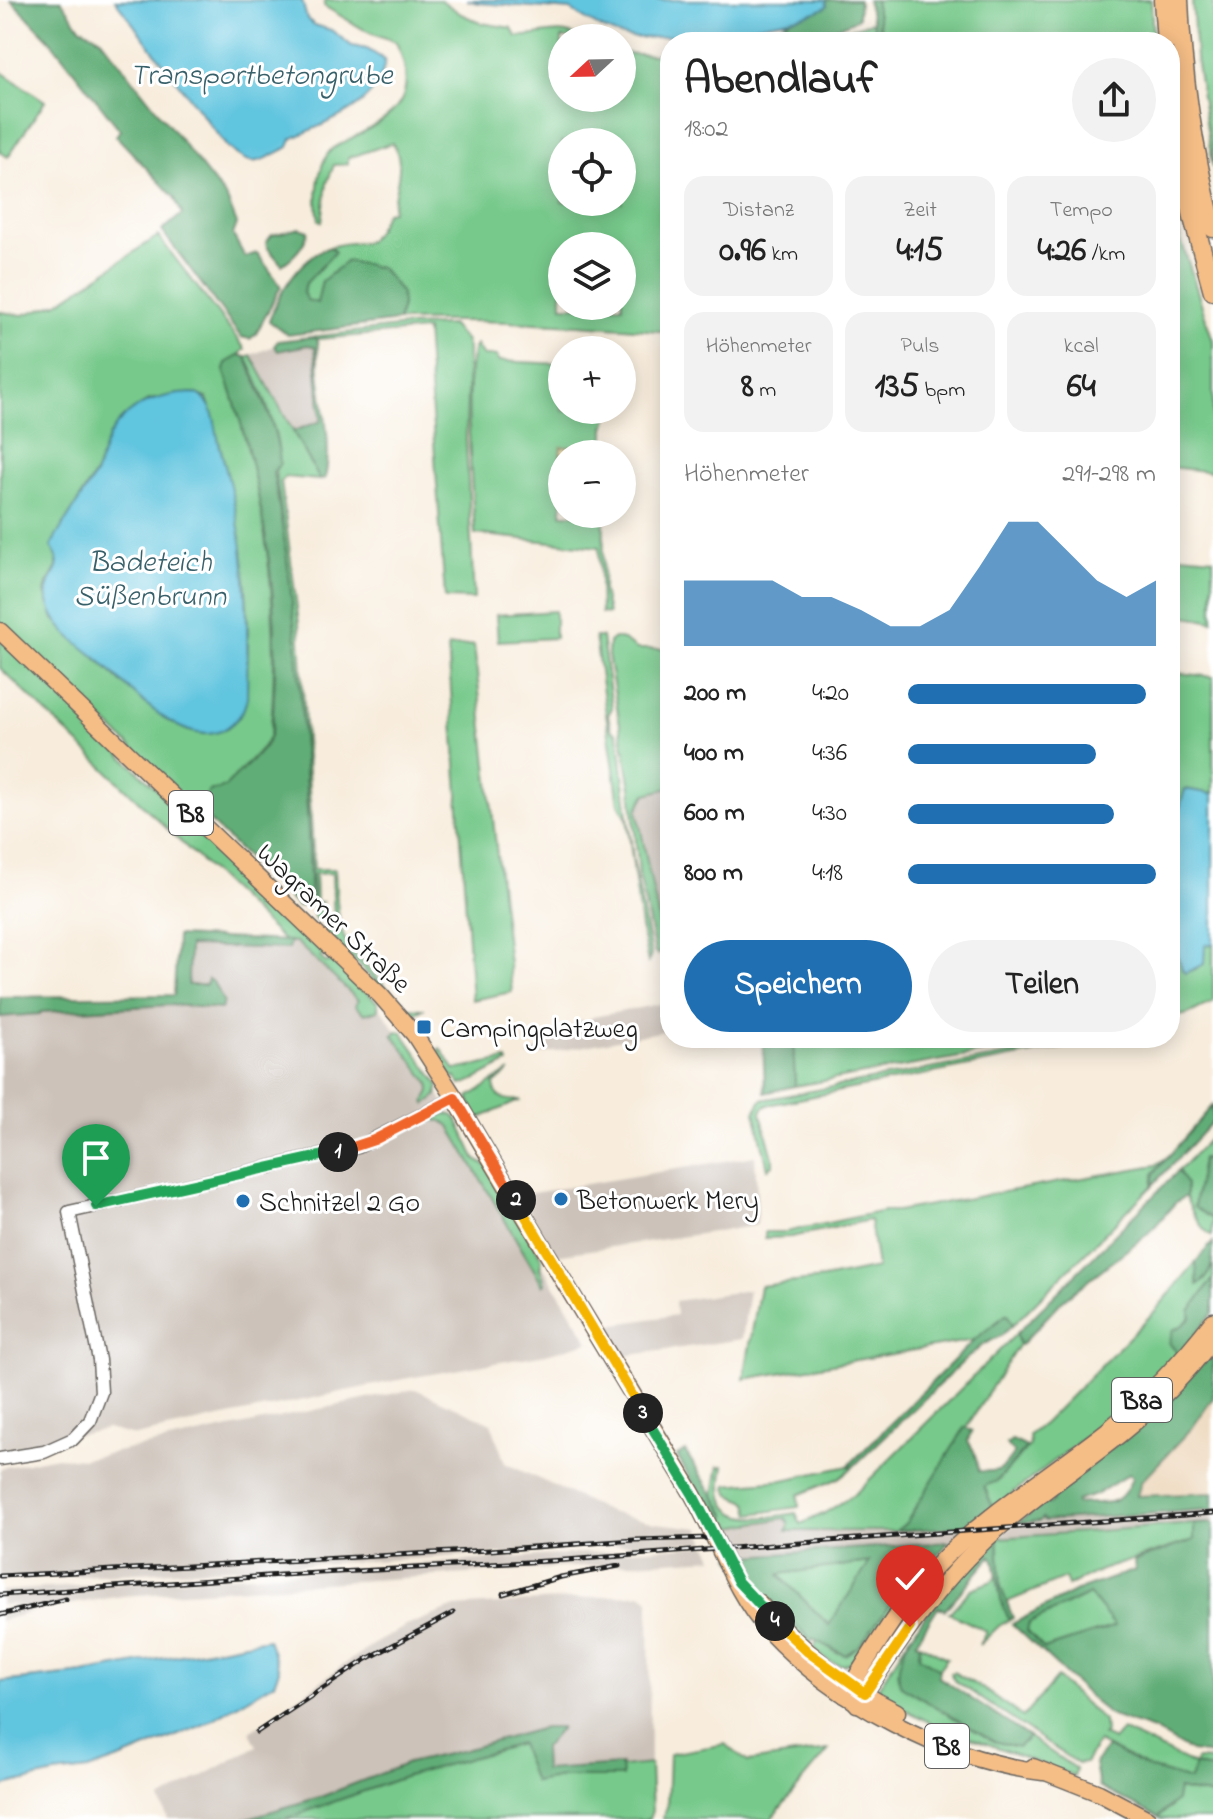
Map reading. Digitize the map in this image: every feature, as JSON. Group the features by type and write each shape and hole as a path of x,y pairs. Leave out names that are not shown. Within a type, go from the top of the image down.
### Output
{"highway":[{"path":"1163,0 1165,32"},
{"path":"1179,0 1185,77 1196,150 1213,228"},
{"path":"1180,143 1193,218 1213,291"}],"main road":[{"name":"Wagramer Straße","path":"0,631 381,996 414,1034 693,1495 746,1603 770,1633 855,1694 913,1721 1099,1793 1148,1819"},
{"name":"B8a","path":"855,1694 868,1659 898,1614 938,1564 1135,1407 1172,1370 1213,1321"},
{"name":"B8a","path":"855,1694 963,1562 1018,1512 1141,1417 1213,1339"},
{"name":"Wagramer Straße","path":"738,1582 855,1694"},
{"path":"834,1671 853,1669 868,1659"}],"street":[{"path":"0,1459 44,1452 63,1445 79,1434 90,1421 101,1392 101,1370 69,1212 358,1147 455,1098"}],"shaded area":[{"path":"308,345 315,347 321,421 293,431 251,355 274,346 278,351"},
{"path":"660,790 660,935 638,810 646,794"},
{"path":"290,941 296,942 358,1000 365,1014 379,1006 434,1084 589,1342 546,1354 403,1379 135,1436 107,1429 0,1451 0,1017 172,1005 221,1009 224,1002 213,982 188,985 189,946 287,949"},
{"path":"660,1004 660,1032 527,1057 581,1020 586,1022 593,1017"},
{"path":"755,1156 758,1212 757,1225 754,1226 556,1255 520,1195"},
{"path":"749,1290 742,1339 618,1357 600,1329 676,1315 675,1301"},
{"path":"415,1389 491,1423 505,1463 609,1512 655,1523 700,1528 706,1542 0,1580 0,1470 6,1467 57,1457 83,1459"},
{"path":"1213,1398 1213,1493 1137,1496 1140,1482 1192,1428"},
{"path":"1213,1509 1213,1523 998,1538 1017,1523"},
{"path":"787,1518 787,1530 896,1531 973,1526 953,1542 733,1556 720,1528"},
{"path":"708,1545 713,1558 123,1596 41,1609 0,1621 0,1610 19,1604 0,1605 0,1591"},
{"path":"643,1594 649,1600 650,1764 537,1777 269,1819 168,1819 160,1800 257,1746 250,1732 370,1646 406,1626 455,1607"}],"green space":[{"path":"11,0 61,0 80,27 100,38 227,199 237,224 233,235 245,257 257,253 281,286 256,334 250,339 241,337 162,231 182,214 174,197 116,136 120,130 48,38"},
{"path":"325,0 441,0 481,23 512,28 516,36 548,33 548,112 636,112 636,54 660,54 660,331 534,323 398,321 402,305 322,281 317,304 307,300 303,293 306,283 334,252 330,247 369,240 386,212 392,211 399,159 392,143 348,158 348,164 334,165 327,183 322,222 319,220 317,193 323,163 332,149 382,121 402,99 406,84 404,65 396,42 363,29 324,6"},
{"path":"826,0 859,0 858,18 830,28 778,29 795,17 827,6"},
{"path":"867,0 875,0 880,32 875,32"},
{"path":"875,0 1151,0 1153,32 880,32"},
{"path":"1192,0 1213,0 1213,168 1196,58"},
{"path":"873,21 875,32 836,32"},
{"path":"0,71 45,101 8,157 0,152"},
{"path":"299,228 308,231 304,241 282,265 266,242 272,235"},
{"path":"158,236 245,349 224,370 250,459 267,550 274,643 270,735 226,786 207,794 204,816 0,622 0,312 23,315 58,303","holes":["193,393 207,398 239,536 248,634 240,716 224,730 205,734 189,731 168,721 120,681 54,619 45,593 57,567 53,542 96,472 106,443 122,419 149,400"]},
{"path":"1180,236 1213,341 1213,472 1180,468"},
{"path":"330,247 335,252 306,283 303,293 307,300 317,303 322,281 347,261 381,268 401,292 398,321 288,335 269,321 278,299 300,267 319,251"},
{"path":"451,325 465,340 468,349 466,440 474,599 445,598 426,330 318,339 310,337 407,326"},
{"path":"318,339 328,444 325,479 320,480 293,431 321,421 315,347 308,345 278,351 274,346 278,341"},
{"path":"476,345 483,356 497,356 498,361 548,363 548,424 606,424 605,440 548,440 548,528 604,528 603,591 608,614 601,613 599,547 475,534 470,466 469,379"},
{"path":"240,355 246,357 268,413 280,464 273,472 295,633 311,903 298,907 204,816 207,794 226,786 257,755 270,736 273,720 275,654 270,571 257,487 224,370 226,363"},
{"path":"251,355 320,480 285,477 281,482 299,624 314,869 335,869 337,901 345,941 350,950 407,1008 423,1009 413,1015 407,1013 327,934 326,926 334,921 332,873 315,874 316,902 322,902 319,905 320,920 317,922 314,917 295,638 275,471 278,448 270,415 246,357"},
{"path":"1180,555 1213,558 1213,621 1180,615"},
{"path":"555,611 555,638 498,641 496,615"},
{"path":"595,637 602,637 612,708 608,715 611,729 617,733 619,740 633,859 651,955 648,962 627,818 619,804"},
{"path":"0,638 331,957 322,955 320,957 325,962 337,963 378,1003 378,1010 365,1014 355,1006 358,1000 296,942 284,941 0,668"},
{"path":"614,638 637,649 660,649 660,790 646,794 637,810 660,925 658,955 639,873 631,788 608,655 609,642"},
{"path":"474,645 512,992 472,1000 448,647"},
{"path":"1180,673 1213,677 1213,794 1185,789 1180,834"},
{"path":"177,936 290,941 288,949 189,946 188,985 206,985 208,979 213,982 224,1002 221,1009 172,1005 0,1017 0,997 174,995"},
{"path":"1213,944 1213,1002 1180,1016 1180,958 1185,972 1196,969 1205,945"},
{"path":"397,1031 402,1032 439,1085 437,1096 426,1104 429,1083 393,1035"},
{"path":"440,1048 455,1070 507,1060 508,1063 461,1085 439,1057"},
{"path":"763,1048 793,1048 795,1086 765,1093"},
{"path":"793,1048 1012,1048 795,1086"},
{"path":"1044,1048 1062,1048 768,1105 761,1114 773,1158 773,1165 768,1169 755,1112 762,1100"},
{"path":"510,1071 494,1084 495,1089 503,1098 521,1100 478,1119 470,1107 469,1097"},
{"path":"1213,1105 1213,1121 1152,1186 1154,1173"},
{"path":"445,1114 457,1119 476,1160 487,1166 542,1258 543,1285 449,1125 432,1120"},
{"path":"1213,1135 1213,1160 1202,1159 1194,1207 1213,1219 1212,1236 1193,1213 1178,1171"},
{"path":"1171,1154 1154,1173 1152,1186 1013,1325 1007,1314 974,1340 744,1379 760,1286 823,1279 877,1268 870,1220 791,1237 765,1238 765,1232 786,1232 884,1211 1156,1165"},
{"path":"1202,1159 1213,1160 1213,1219 1194,1207"},
{"path":"1178,1171 1186,1184 1186,1196 1175,1203 1151,1231 1063,1300 1019,1344 1016,1334"},
{"path":"1213,1242 1209,1271 1198,1285 1196,1262"},
{"path":"1196,1262 1199,1268 1197,1281 1205,1280 1213,1265 1213,1279 1183,1325 1179,1355 1131,1402 993,1508 984,1486 998,1481 1030,1445 1029,1435 1156,1310"},
{"path":"1213,1279 1213,1313 1179,1355 1169,1343 1173,1330 1191,1318 1190,1311"},
{"path":"1007,1314 1013,1325 965,1360 853,1467 848,1466 974,1340"},
{"path":"1016,1334 1019,1344 906,1523 896,1531 787,1531 789,1524 786,1518 731,1527 731,1523 726,1523 726,1514 714,1494 719,1466 724,1466 722,1486 724,1500 730,1510 751,1517 796,1513 801,1524 855,1494"},
{"path":"1213,1346 1213,1398 1192,1428 1141,1482 1137,1496 1213,1493 1213,1509 1044,1521 1043,1518 1017,1523 1046,1502 1053,1501 1051,1498","holes":["1129,1474 1132,1478 1122,1496 1116,1500 1076,1504 1076,1501 1095,1495"]},
{"path":"965,1427 972,1431 968,1441 979,1471 1003,1467 1014,1453 1006,1444 1012,1440 1027,1447 997,1481 984,1486 993,1508 973,1526 896,1531 906,1523"},
{"path":"685,1451 726,1514 726,1523 716,1523 677,1456"},
{"path":"853,1467 837,1479 798,1495 799,1507 751,1514 748,1503 731,1495 727,1485 783,1480"},
{"path":"1213,1523 1213,1755 1191,1752 1153,1730 1109,1715 1012,1624 1076,1591 1135,1570 1134,1561 1194,1540 1194,1524","holes":["1089,1594 1115,1626 1044,1649 1027,1631 1029,1623"]},
{"path":"1194,1524 1194,1540 1101,1570 1068,1586 1065,1578 1005,1603 998,1538"},
{"path":"998,1538 1001,1587 1013,1618 1009,1620 1001,1600 991,1556 945,1610 938,1607 916,1642 920,1644 919,1656 939,1669 939,1677 1029,1737 1018,1747 993,1741 901,1686 899,1669 904,1650 932,1607"},
{"path":"949,1542 901,1596 895,1598 859,1646 845,1655 808,1637 753,1586 731,1557","holes":["870,1562 829,1625 779,1575"]},
{"path":"871,1562 829,1626 778,1574"},
{"path":"997,1576 1001,1600 1009,1620 979,1645 986,1631 949,1613 971,1589"},
{"path":"755,1584 808,1637 814,1639 808,1646 751,1588"},
{"path":"1089,1594 1116,1626 1044,1649 1027,1631 1029,1623"},
{"path":"901,1596 867,1647 851,1662 835,1664 814,1650 817,1640 837,1653 859,1646 895,1598"},
{"path":"912,1633 902,1686 993,1741 1018,1747 1029,1737 1076,1769 1074,1776 929,1722 883,1698 878,1688"},
{"path":"920,1644 947,1658 939,1669 919,1656"},
{"path":"953,1672 1023,1717 1057,1678 1104,1721 1105,1732 1102,1735 1113,1740 1122,1730 1194,1765 1196,1760 1213,1761 1213,1770 1195,1765 1190,1781 1149,1768 1098,1742 1085,1763 1078,1764 954,1680 950,1673"},
{"path":"543,1728 561,1728 543,1749 544,1770 621,1765 622,1777 563,1777 534,1782 520,1744 407,1776 285,1819 245,1819 323,1796 408,1763"},
{"path":"526,1739 537,1776 650,1764 652,1811 649,1819 269,1819 373,1782"},
{"path":"725,1744 748,1762 829,1750 771,1819 662,1819 667,1807 669,1754"},
{"path":"1107,1747 1149,1768 1190,1780 1195,1765 1213,1770 1213,1796 1178,1789 1176,1801 1158,1817 1099,1787 1095,1763"},
{"path":"1178,1789 1213,1796 1213,1819 1158,1817 1170,1808"}],"water":[{"name":"Transportbetongrube","path":"115,0 302,0 307,19 315,25 331,30 352,46 367,49 385,60 381,76 374,90 351,110 292,139 289,147 264,159 244,159 227,147"},
{"path":"467,0 826,0 827,6 815,12 763,24 710,32 660,32 660,37 642,38 636,38 636,24 594,24 571,10"},
{"name":"Badeteich Süßenbrunn","path":"193,393 205,400 215,420 239,528 246,592 247,698 243,711 235,721 212,734 195,733 177,726 143,701 62,628 53,615 47,594 58,565 51,547 53,542 96,473 113,431 121,420 142,405 166,396"},
{"path":"1185,789 1213,794 1213,944 1205,945 1204,964 1185,973 1180,963 1180,806"},
{"path":"268,1639 279,1670 274,1683 205,1724 88,1770 54,1774 0,1787 0,1682 83,1673"}],"railway":[{"path":"0,1595 281,1575 566,1560 1213,1513"},
{"path":"0,1576 712,1538"},
{"path":"503,1594 561,1577 619,1566"},
{"path":"0,1615 66,1599"},
{"path":"257,1732 367,1659 453,1613"}],"place":[{"name":"Campingplatzweg","path":"424,1027"},
{"name":"Betonwerk Mery","path":"561,1199"},
{"name":"Schnitzel 2 Go","path":"243,1201"}],"route":[{"path":"96,1206 358,1147 455,1098 693,1495 738,1582 808,1652 865,1693 910,1627"}]}
